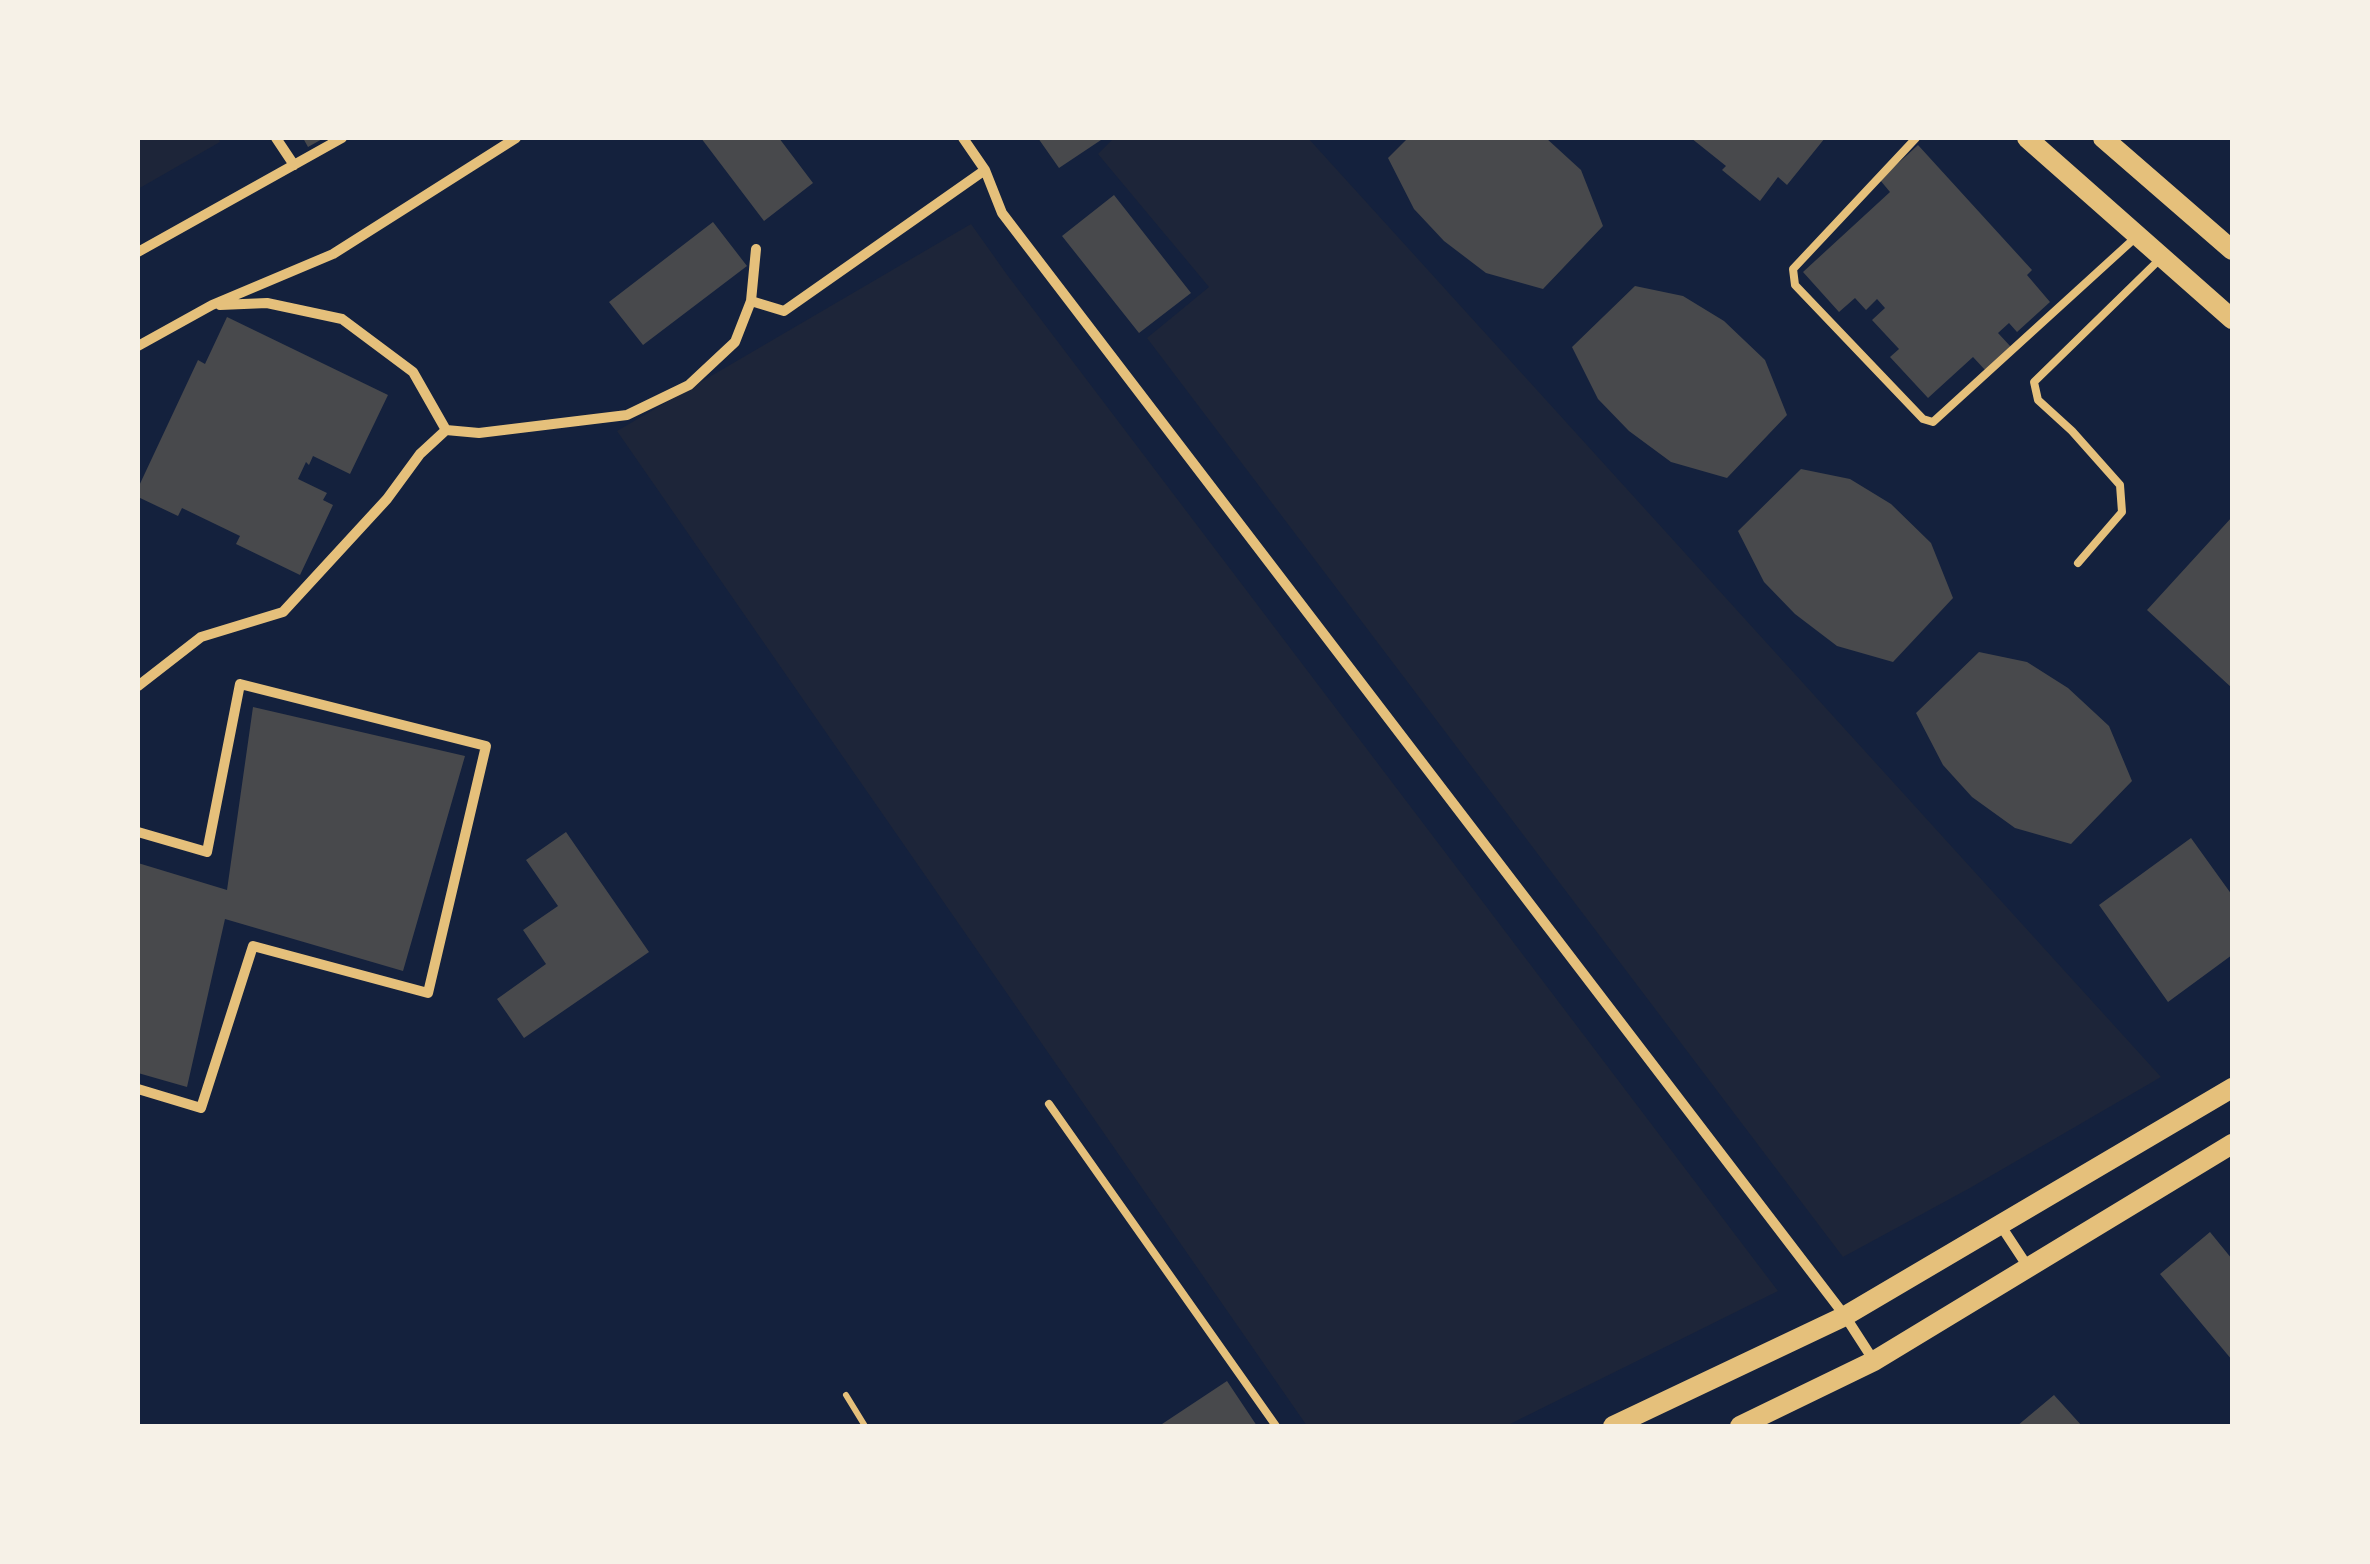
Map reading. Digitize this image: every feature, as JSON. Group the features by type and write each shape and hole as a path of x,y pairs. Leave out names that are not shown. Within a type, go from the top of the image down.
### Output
{"main road":[{"path":"2026,138 2232,319"},
{"path":"2103,138 2232,250"},
{"path":"1613,1426 1845,1316 2232,1088"},
{"path":"1740,1426 1874,1362 2232,1144"}],"street":[{"path":"276,138 294,166"},
{"path":"138,252 342,138"},
{"path":"138,346 212,305 333,254 516,138"},
{"path":"963,138 984,170 1002,214 1845,1316 1874,1362"},
{"path":"751,301 784,311 984,170"},
{"path":"138,686 201,637 283,612 387,500 420,454 446,430 478,433 627,415 689,385 735,342 751,301 756,249"},
{"path":"212,305 267,303 342,319 413,372 446,430"},
{"path":"138,832 207,852 240,684 486,746 428,994 253,946 201,1108 138,1090"},
{"path":"2001,1226 2030,1269"}],"lane":[{"path":"1916,138 1793,269 1794,285 1923,419 1933,422 2138,236"},
{"path":"2078,563 2122,512 2120,485 2038,400 2034,382 2162,256"},
{"path":"1049,1104 1276,1426"}],"path":[{"path":"846,1396 865,1426"}],"shaded area":[{"path":"138,138 218,138 220,142 138,189"},
{"path":"1114,138 1308,138 2161,1077 1843,1257 1147,338 1209,287 1098,154"},
{"path":"971,224 1778,1291 1506,1426 1307,1426 617,431"}],"building":[{"path":"303,138 324,138 308,147"},
{"path":"701,138 779,138 813,183 764,221"},
{"path":"1038,138 1104,138 1059,168"},
{"path":"1408,138 1546,138 1581,170 1603,226 1543,289 1486,273 1444,241 1414,209 1388,158"},
{"path":"1691,138 1825,138 1787,185 1778,177 1760,201"},
{"path":"1918,145 2032,270 2027,275 2050,302 2017,332 2009,323 1998,333 2011,347 1986,371 1973,357 1928,398 1890,357 1899,349 1872,320 1885,308 1877,299 1866,310 1855,298 1839,312 1803,272 1890,192 1880,180"},
{"path":"1114,195 1191,293 1139,333 1062,236"},
{"path":"713,222 747,266 643,345 609,302"},
{"path":"1635,286 1683,296 1724,321 1765,360 1787,415 1727,478 1671,462 1629,431 1598,399 1572,347"},
{"path":"227,317 388,395 350,474 313,456 309,465 306,462 298,479 327,493 323,500 333,505 300,575 236,544 240,536 182,508 178,516 138,497 138,488 198,360 205,364"},
{"path":"1801,469 1850,479 1891,504 1931,543 1953,598 1893,662 1837,646 1795,614 1764,582 1738,531"},
{"path":"2232,517 2232,688 2147,610"},
{"path":"1979,652 2027,662 2068,688 2109,726 2132,781 2071,844 2015,828 1972,797 1943,765 1916,713"},
{"path":"253,707 465,756 403,971 225,919 187,1087 138,1073 138,863 227,890"},
{"path":"566,832 649,952 524,1038 497,999 546,964 523,930 558,906 526,860"},
{"path":"2191,838 2232,895 2232,955 2168,1002 2099,905"},
{"path":"2210,1232 2232,1259 2232,1360 2160,1274"},
{"path":"1227,1381 1257,1426 1159,1426"},
{"path":"2054,1395 2082,1426 2017,1426"}]}
